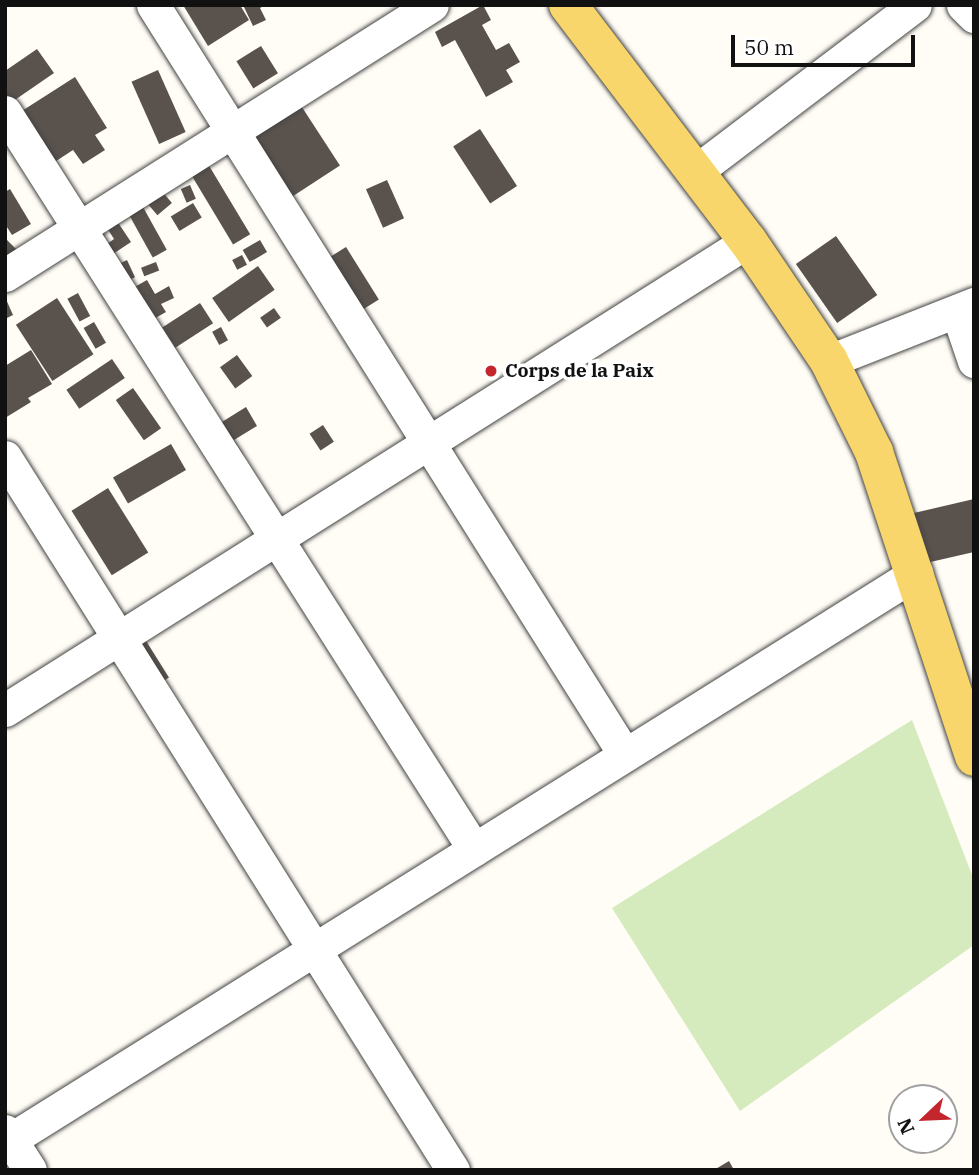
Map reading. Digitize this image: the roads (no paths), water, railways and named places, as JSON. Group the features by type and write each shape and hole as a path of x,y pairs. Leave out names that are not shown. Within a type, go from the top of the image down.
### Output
{"main road":[{"path":"568,5 748,241 829,361 874,452 967,713 974,757"}],"street":[{"path":"153,5 625,755"},
{"path":"5,275 432,5"},
{"path":"695,172 915,5"},
{"path":"962,5 974,16"},
{"path":"5,112 474,849"},
{"path":"5,710 748,241"},
{"path":"829,361 965,307 974,361"},
{"path":"5,457 453,1170"},
{"path":"30,1170 7,1138 916,573"}],"place":[{"name":"Corps de la Paix","path":"491,371"}]}
